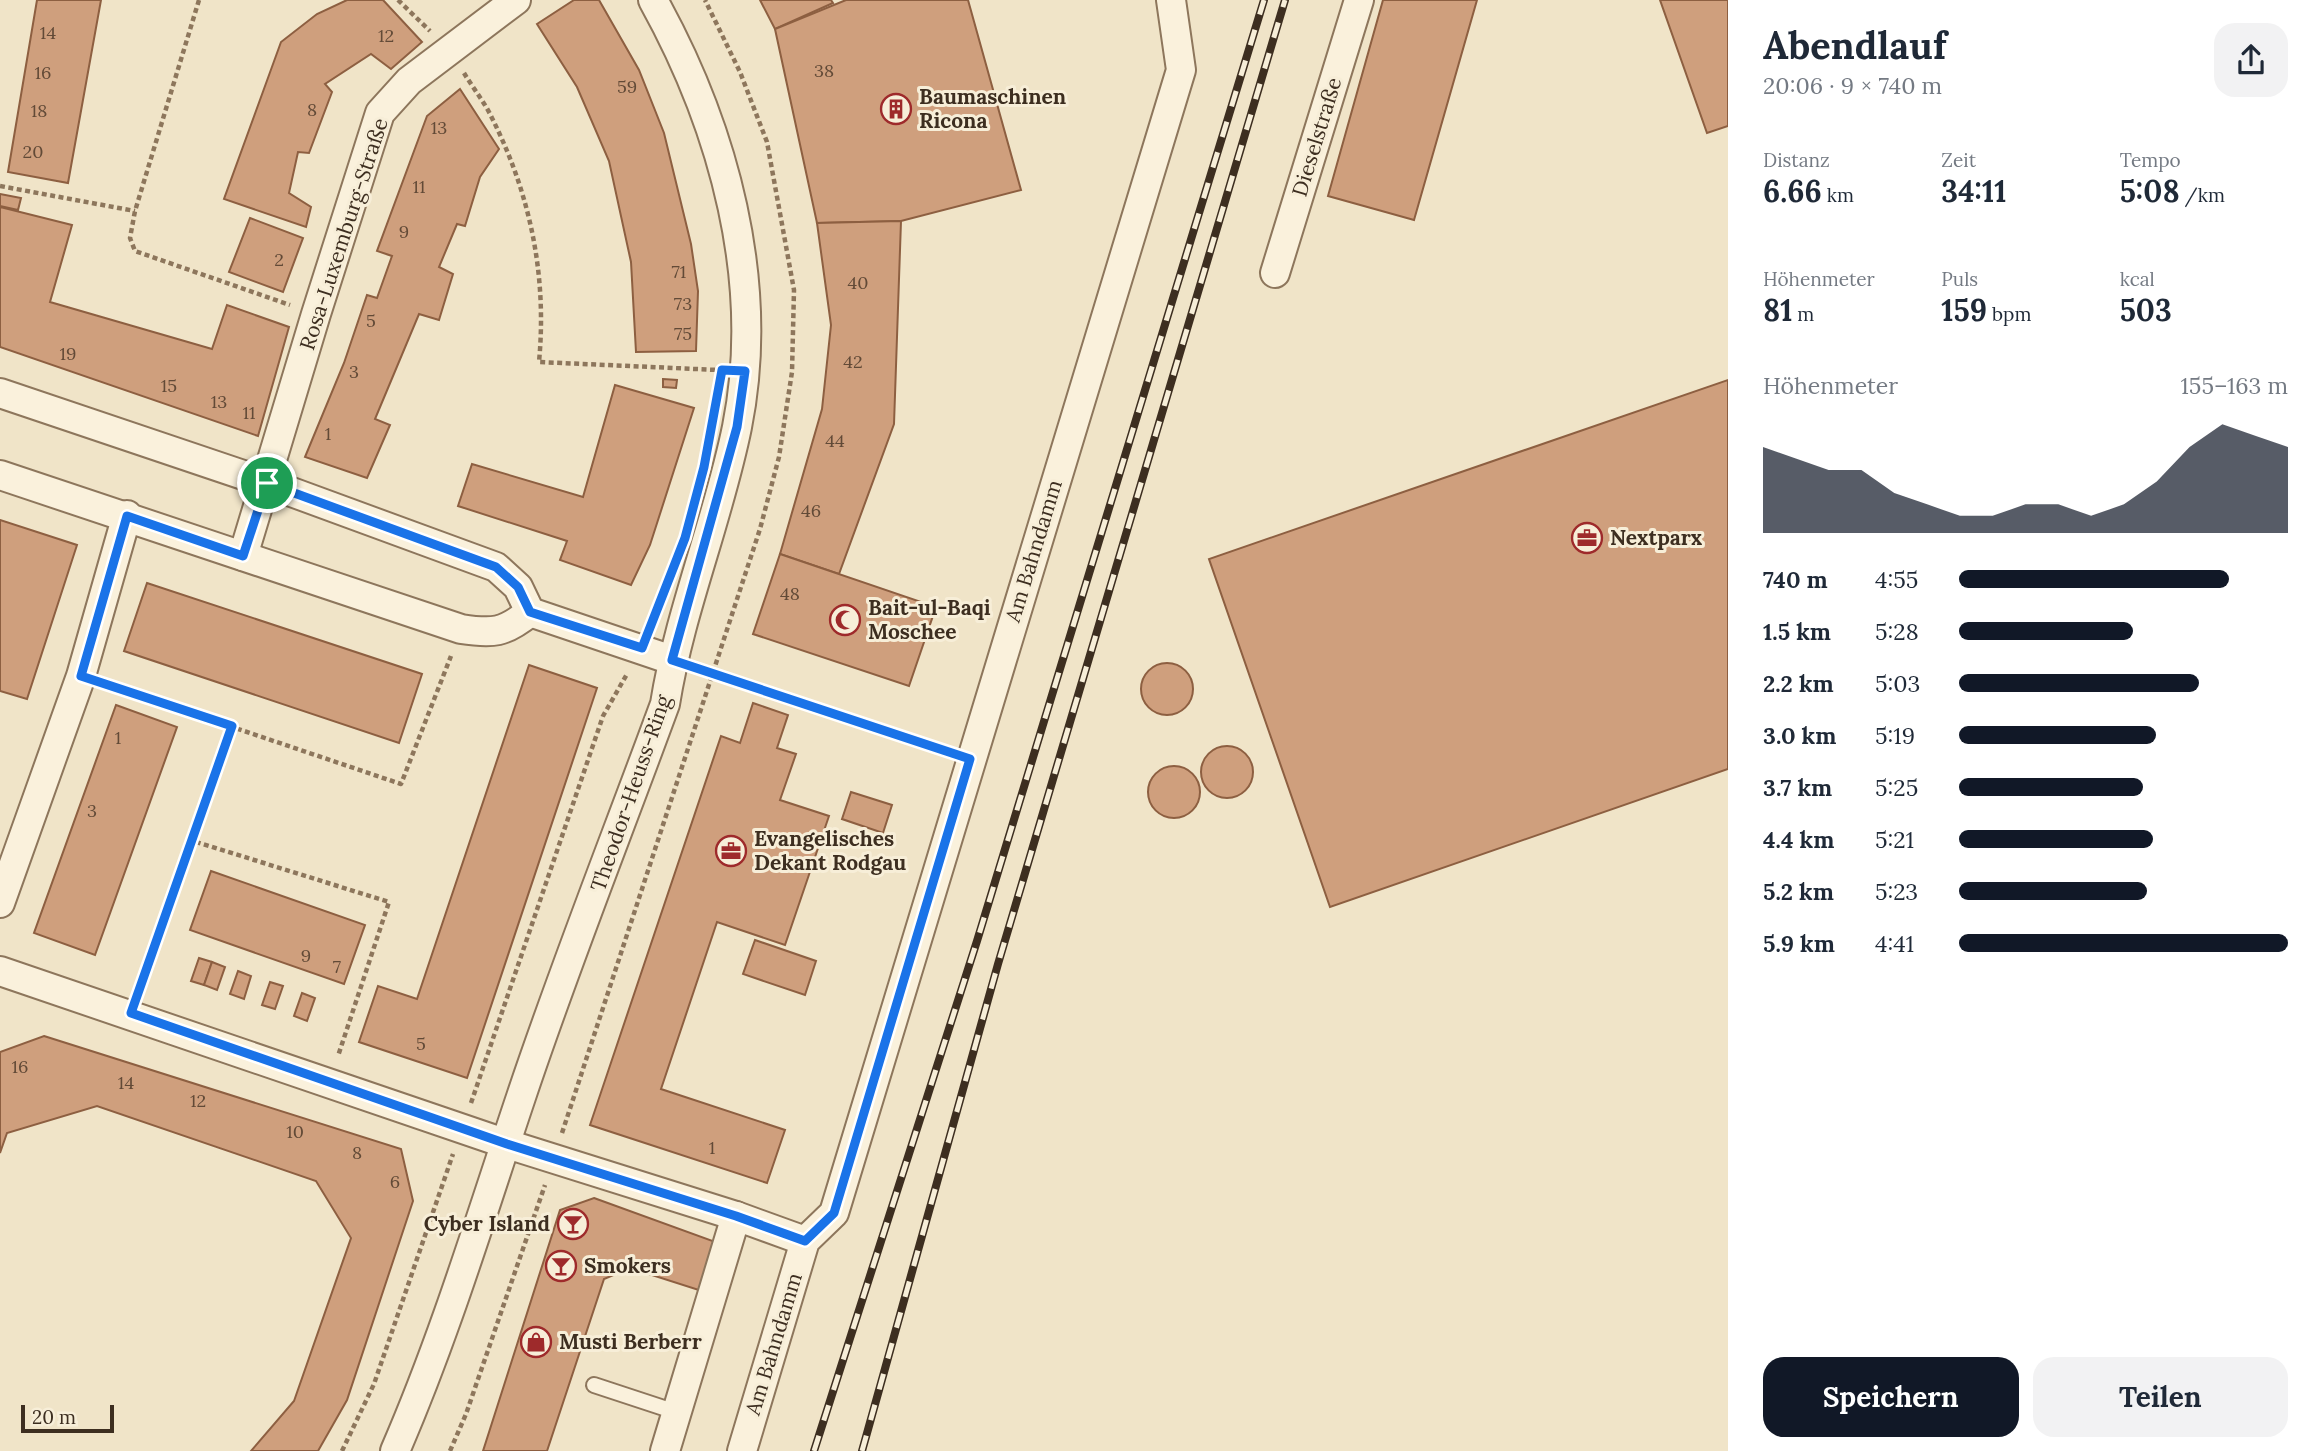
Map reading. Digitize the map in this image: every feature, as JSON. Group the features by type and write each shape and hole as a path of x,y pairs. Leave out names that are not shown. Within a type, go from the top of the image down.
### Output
{"street":[{"name":"Rosa-Luxemburg-Straße","path":"243,556 380,113 409,81 516,0"},
{"name":"Theodor-Heuss-Ring","path":"395,1451 413,1410 521,1097 665,704 672,660 737,427 747,333 744,277 728,186 711,132 674,37 653,0"},
{"name":"Am Bahndamm","path":"742,1451 805,1241 834,1213 1181,70 1171,0"},
{"name":"Dieselstraße","path":"1275,273 1359,0"},
{"path":"0,393 267,483 496,567 518,587 530,612 672,660"},
{"path":"0,475 461,629 491,633 514,625 530,612"},
{"path":"0,903 81,676 127,516"},
{"path":"0,971 131,1013 462,1129 736,1216 805,1241"},
{"path":"665,1451 736,1216"}],"lane":[{"path":"594,1385 677,1412"}],"path":[{"path":"199,0 135,211 130,238 135,251 316,314"},
{"path":"398,0 449,51 492,118 532,227 540,265 543,317 538,362 722,370 720,382"},
{"path":"0,186 135,211"},
{"path":"81,676 401,784 461,629"},
{"path":"342,1451 374,1384 603,716 642,648"},
{"path":"672,660 970,759"},
{"path":"131,1013 232,726"},
{"path":"190,840 389,902 329,1083"}],"building":[{"path":"37,0 101,0 68,183 8,172"},
{"path":"347,0 383,0 422,42 391,69 371,54 325,84 332,92 309,153 298,152 289,193 311,207 306,227 224,199 281,42 317,14"},
{"path":"574,0 599,0 639,70 664,133 691,244 698,291 696,351 636,352 631,262 609,161 577,87 537,24"},
{"path":"760,0 831,0 833,3 775,29"},
{"name":"Baumaschinen Ricona","path":"846,0 968,0 1021,190 901,221 817,223 775,29"},
{"path":"1383,0 1477,0 1414,220 1328,196"},
{"path":"1660,0 1728,0 1728,126 1707,133"},
{"path":"460,89 499,149 480,177 465,226 457,224 439,267 453,274 439,320 419,314 375,419 390,425 367,478 305,457 344,363 367,295 377,298 392,256 377,251 427,116"},
{"path":"0,194 21,198 18,210 0,206"},
{"path":"0,207 72,225 50,302 212,349 227,305 289,327 258,436 0,347"},
{"path":"250,218 303,238 283,292 229,272"},
{"path":"901,221 894,424 839,574 780,554 822,409 831,325 817,223"},
{"path":"663,379 677,380 676,388 663,387"},
{"path":"1728,380 1728,769 1330,907 1209,559"},
{"path":"615,385 694,408 650,545 631,585 560,560 567,541 458,506 472,464 583,497"},
{"path":"0,520 77,545 27,699 0,691"},
{"name":"Bait-ul-Baqi Moschee","path":"780,554 936,607 909,686 753,634"},
{"path":"147,583 422,674 399,743 124,651"},
{"path":"1167,663 1186,670 1193,689 1186,708 1167,715 1148,708 1141,689 1148,670"},
{"path":"529,665 597,688 467,1078 359,1042 378,986 417,999"},
{"path":"753,703 788,715 777,748 796,754 780,800 829,816 785,945 717,922 661,1089 785,1130 767,1183 590,1125 721,736 740,743"},
{"path":"116,705 177,727 95,955 34,933"},
{"path":"1227,746 1237,748 1245,754 1251,762 1251,782 1245,790 1237,796 1227,798 1217,796 1209,790 1203,782 1201,772 1203,762 1209,754 1217,748"},
{"path":"1174,766 1184,768 1192,774 1198,782 1198,802 1192,810 1184,816 1174,818 1164,816 1156,810 1150,802 1148,792 1150,782 1156,774 1164,768"},
{"path":"851,792 892,805 883,833 842,819"},
{"path":"211,871 365,925 344,984 190,930"},
{"path":"755,940 816,961 805,995 743,974"},
{"path":"199,958 212,962 204,985 191,981"},
{"path":"212,962 225,967 217,990 204,985"},
{"path":"238,971 251,976 244,999 230,994"},
{"path":"270,982 283,986 275,1009 262,1005"},
{"path":"302,993 315,998 307,1021 294,1016"},
{"path":"44,1036 401,1149 413,1201 347,1400 318,1451 251,1451 294,1401 351,1238 316,1181 97,1106 7,1133 0,1153 0,1052"},
{"path":"594,1198 721,1244 705,1292 630,1268 604,1279 547,1451 483,1451 560,1210"}],"railway":[{"path":"814,1451 977,941 1264,0"},
{"path":"862,1451 998,964 1285,0"}],"place":[{"name":"Baumaschinen Ricona","path":"896,109"},
{"name":"Nextparx","path":"1587,538"},
{"name":"Bait-ul-Baqi Moschee","path":"845,620"},
{"name":"Evangelisches Dekant Rodgau","path":"731,851"},
{"name":"Cyber Island","path":"573,1224"},
{"name":"Smokers","path":"561,1266"},
{"name":"Musti Berberr","path":"536,1342"}],"route":[{"path":"722,370 745,371 737,427 672,660 970,759 834,1213 805,1241 736,1216 507,1144 131,1013 232,726 81,676 127,516 243,556 267,483 496,567 518,587 530,612 642,648 685,538 704,467 722,370"}]}
